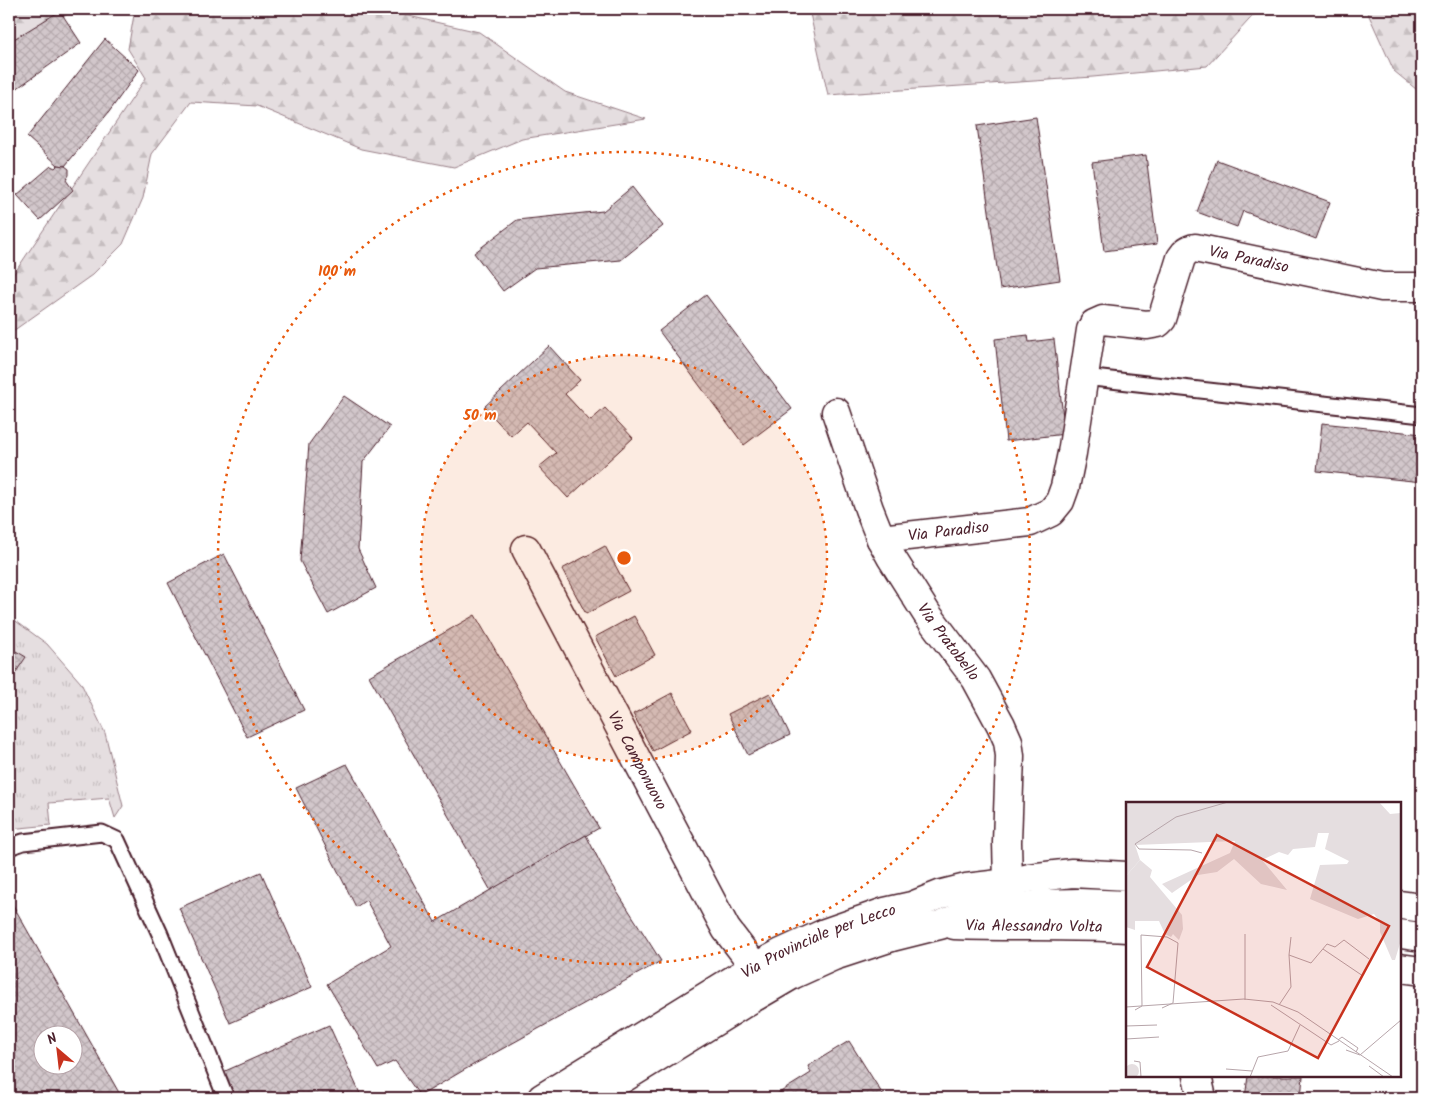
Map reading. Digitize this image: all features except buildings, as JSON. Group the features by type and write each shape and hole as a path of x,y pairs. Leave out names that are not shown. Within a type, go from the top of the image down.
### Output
{"street":[{"name":"Via Paradiso","path":"881,539 1030,522 1051,512 1060,501 1065,487 1091,330 1094,324 1102,320 1147,326 1158,323 1162,319 1181,258 1190,249 1195,248 1382,287 1421,287"},
{"name":"Via Pratobello","path":"836,412 869,510 881,539 927,614 976,679 1008,740 1010,756 1007,842 1008,883"},
{"name":"Via Camponuovo","path":"526,549 726,928 755,968"},
{"name":"Via Provinciale per Lecco","path":"542,1098 755,968 781,953 825,933 885,912 912,906 942,894 966,888 1072,872 1126,876"},
{"path":"950,921 961,905 970,900 1006,894 1008,883"},
{"name":"Via Provinciale per Lecco","path":"591,1098 792,975 834,956 950,921 1041,904 1080,903 1126,906"},
{"path":"1401,906 1422,908"},
{"path":"1401,920 1422,924"},
{"name":"Via Alessandro Volta","path":"950,921 986,926 1126,928"},
{"path":"1401,934 1422,937"},
{"path":"682,1042 684,1030 689,1024 756,980 755,968"},
{"path":"1401,968 1422,970"},
{"path":"1197,1077 1202,1098"}],"lane":[{"path":"1084,378 1422,415"},
{"path":"9,846 23,842 102,833 118,840 160,934 226,1098"}],"green space":[{"path":"9,9 76,9 9,49"},
{"path":"135,9 378,9 479,32 565,92 646,119 522,139 454,167 361,149 257,106 191,102 152,154 143,198 123,244 92,275 13,331 9,340 9,281 146,78 128,49"},
{"path":"809,9 1259,9 1207,66 1093,77 828,95"},
{"path":"1366,9 1422,9 1422,94 1394,71"},
{"path":"9,616 47,644 81,683 105,733 123,806 115,818 109,798 49,803 51,825 9,829"}]}
